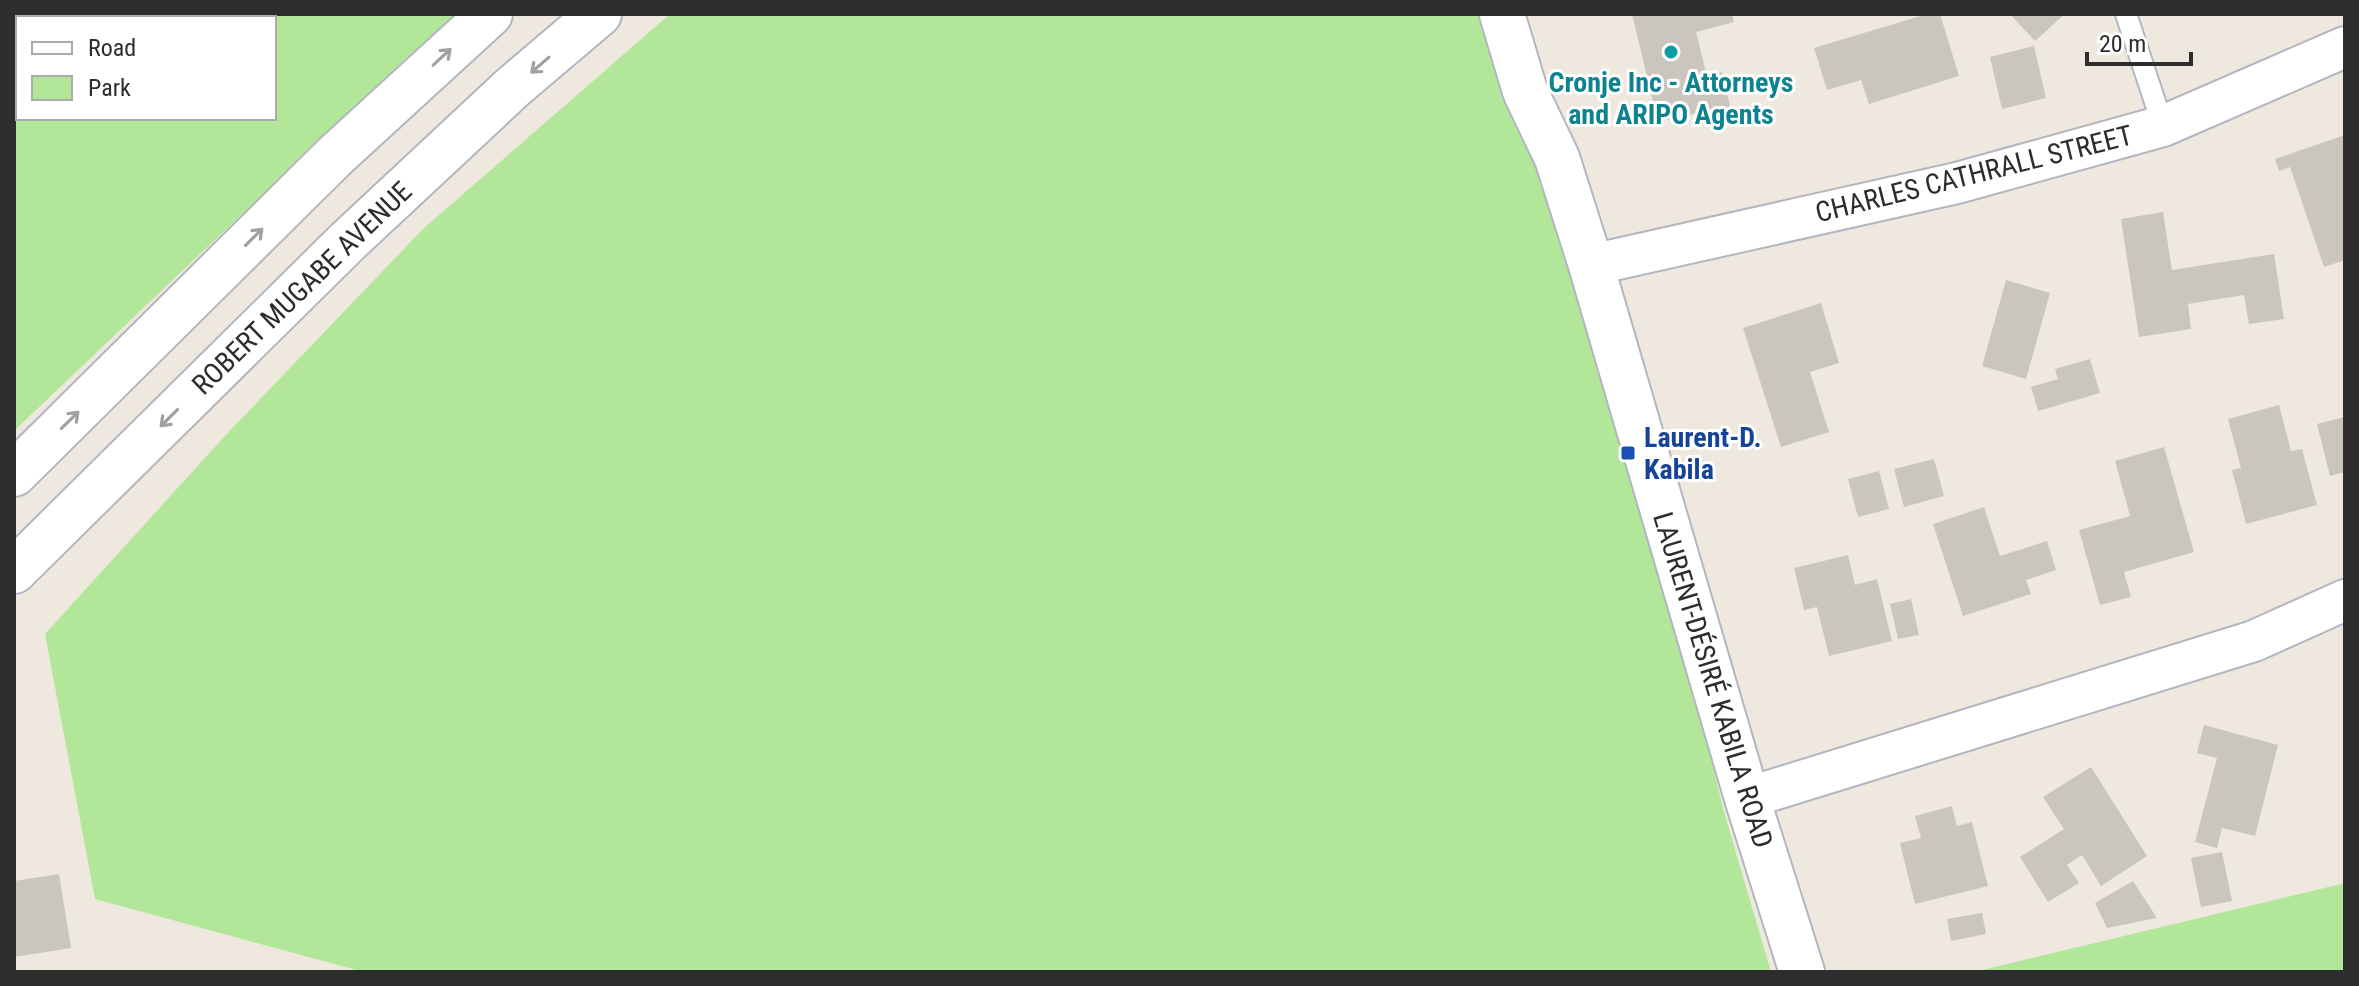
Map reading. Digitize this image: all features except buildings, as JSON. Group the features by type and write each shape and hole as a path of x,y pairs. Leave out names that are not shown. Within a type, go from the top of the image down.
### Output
{"main road":[{"path":"14,474 335,156 490,14"},
{"name":"ROBERT MUGABE AVENUE","path":"14,571 348,241 513,87 599,14"},
{"name":"LAURENT-DÉSIRÉ KABILA ROAD","path":"1502,14 1525,91 1557,158 1591,265 1747,798 1802,972"},
{"name":"LAURENT-DÉSIRÉ KABILA ROAD","path":"1532,14 1551,85 1557,158"}],"street":[{"name":"CHARLES CATHRALL STREET","path":"1591,265 1957,183 2163,126 2345,47"},
{"path":"1747,798 2254,641 2345,600"}],"lane":[{"path":"2126,14 2163,126"}],"green space":[{"path":"14,14 458,14 405,59 14,431"},
{"path":"670,14 1486,14 1591,265 1724,812 1771,972 364,972 95,899 45,634 223,438 423,229"},
{"path":"2345,883 2345,972 1974,972"}],"place":[{"name":"Cronje Inc - Attorneys and ARIPO Agents","path":"1671,52"},
{"name":"Laurent-D. Kabila","path":"1628,453"}]}
